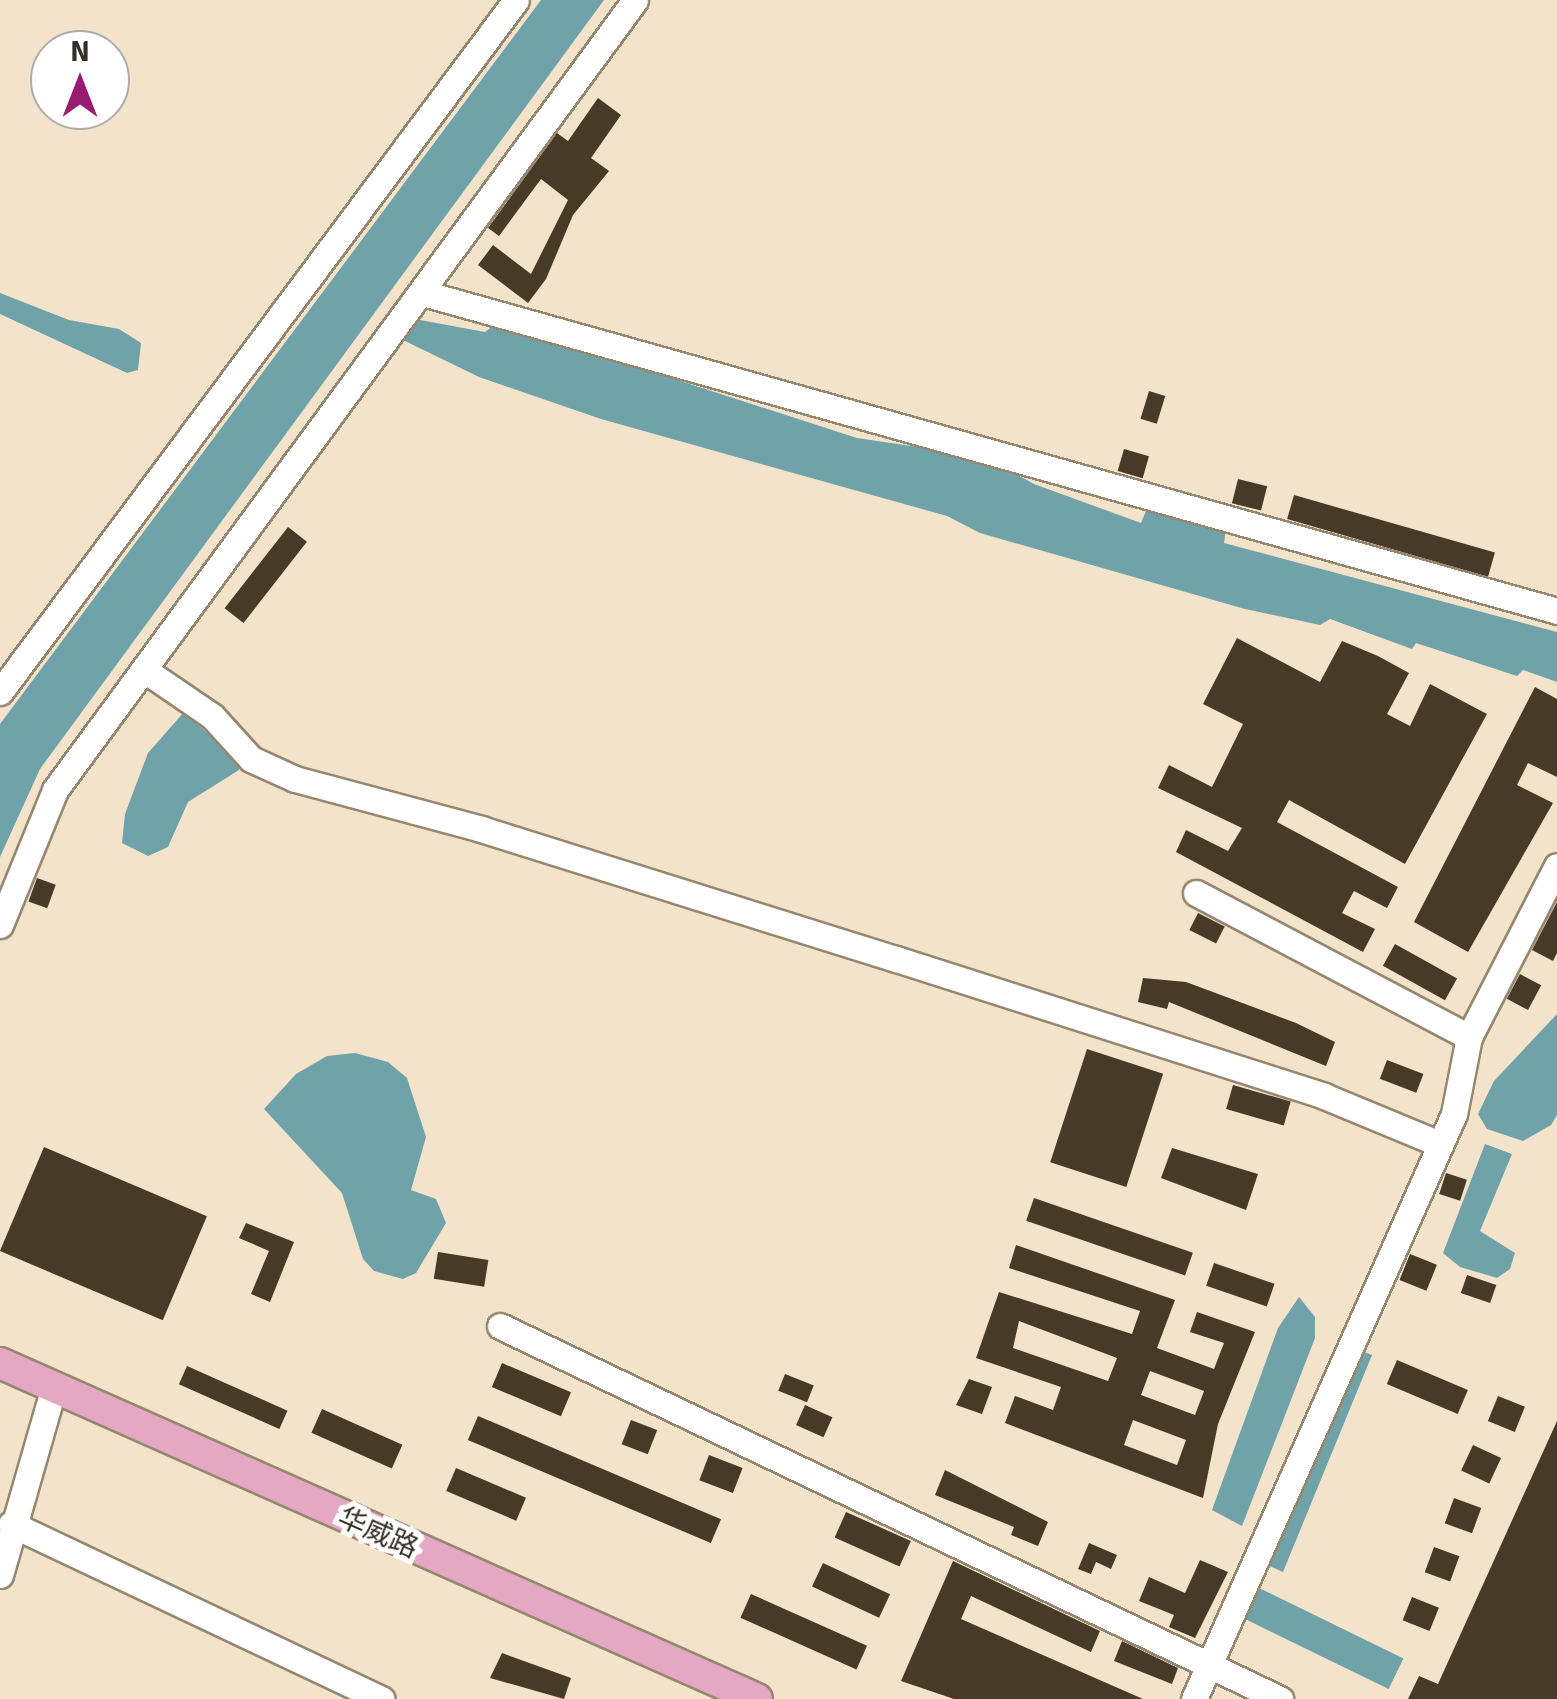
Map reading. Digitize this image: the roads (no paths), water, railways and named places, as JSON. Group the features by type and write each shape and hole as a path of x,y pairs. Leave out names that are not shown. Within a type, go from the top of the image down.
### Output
{"main road":[{"name":"华威路","path":"0,1363 757,1699"}],"street":[{"path":"0,692 516,0"},
{"path":"0,925 55,790 636,0"},
{"path":"422,293 1557,611"},
{"path":"146,671 212,716 252,759 295,779 481,828 896,959 1324,1096 1440,1144"},
{"path":"1194,1699 1440,1144 1466,1078 1469,1037 1557,866"},
{"path":"1196,893 1469,1037"},
{"path":"500,1326 1280,1699"},
{"path":"0,1576 11,1524 54,1387"},
{"path":"11,1524 382,1699"}],"water":[{"path":"541,0 604,0 40,769 0,857 0,724"},
{"path":"0,293 69,320 119,329 141,343 138,370 127,373 0,314"},
{"path":"420,320 485,332 498,322 857,438 986,457 1034,484 1141,523 1148,506 1226,528 1224,543 1557,632 1557,682 1523,670 1517,676 1416,643 1412,649 1330,619 1320,625 1245,609 980,533 947,516 601,419 479,377 403,340"},
{"path":"184,712 239,762 239,770 188,802 168,847 148,856 122,843 125,814 148,753"},
{"path":"1557,1014 1557,1115 1551,1125 1523,1141 1487,1129 1478,1114 1494,1081"},
{"path":"355,1053 388,1062 407,1078 426,1137 411,1190 436,1199 446,1223 416,1273 403,1279 374,1271 363,1259 342,1193 264,1109 296,1074 327,1056"},
{"path":"1485,1144 1512,1154 1480,1231 1515,1253 1510,1269 1497,1278 1460,1267 1443,1253"},
{"path":"1299,1297 1315,1317 1315,1338 1242,1526 1212,1510 1278,1328"},
{"path":"1359,1350 1372,1355 1283,1572 1265,1564"},
{"path":"1257,1587 1404,1658 1389,1689 1242,1618"}]}
